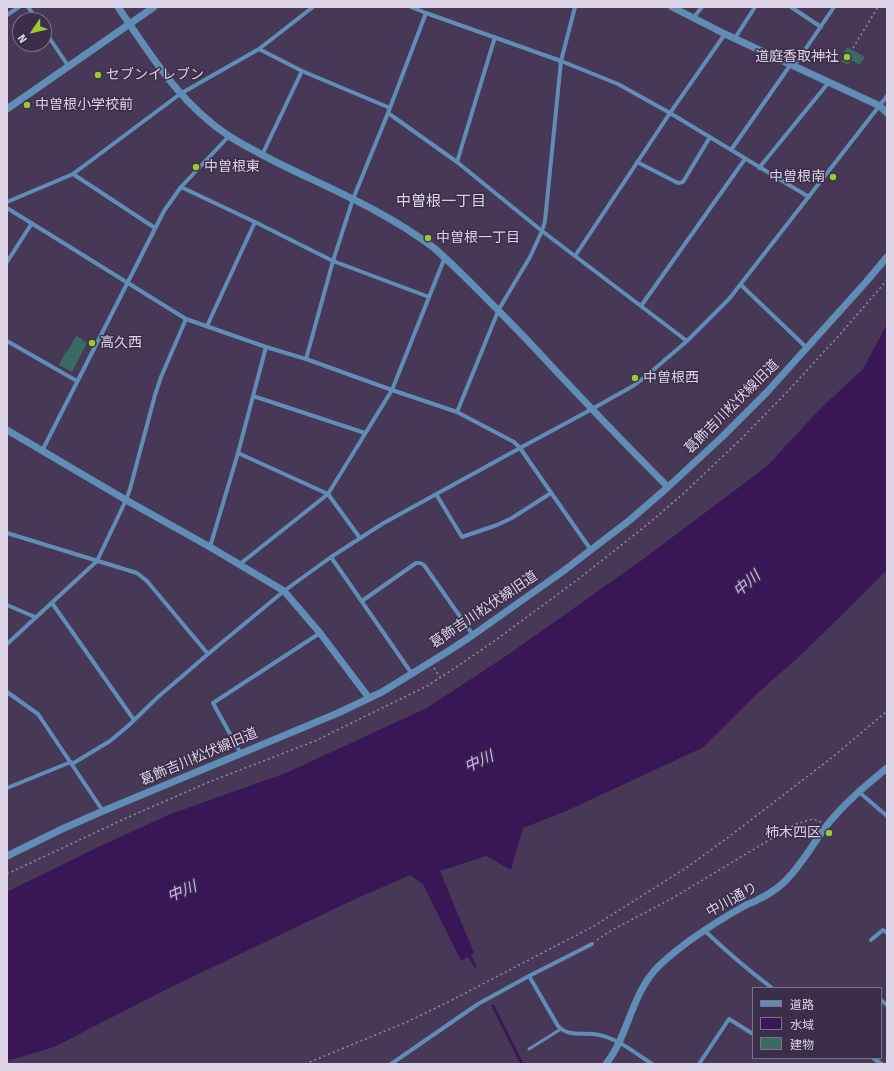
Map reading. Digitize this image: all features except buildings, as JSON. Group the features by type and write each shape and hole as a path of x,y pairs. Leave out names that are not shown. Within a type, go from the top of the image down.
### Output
{"street":[{"path":"7,16 19,7"},
{"path":"118,7 180,94 207,120 229,136 262,155 353,199 392,220 407,229 445,257 498,309 668,487"},
{"path":"7,109 154,7"},
{"path":"7,202 72,174 180,94 259,49 312,7"},
{"path":"411,7 426,14 561,61 618,84 670,113 809,198"},
{"path":"672,7 725,34 880,106 887,113"},
{"path":"694,17 702,7"},
{"path":"735,38 755,7"},
{"path":"791,7 821,27"},
{"path":"731,150 834,7"},
{"path":"457,412 498,309 530,257 542,231 545,220 561,61 574,8"},
{"path":"306,359 333,261 353,199 388,114 426,14"},
{"path":"575,256 670,113 725,34"},
{"path":"457,162 495,37"},
{"path":"52,42 69,67"},
{"path":"259,49 302,71 390,108"},
{"path":"262,155 302,71"},
{"path":"759,168 829,82"},
{"path":"7,788 72,763 110,741 158,697 284,591 360,538 382,524 633,386 645,377 687,341 729,299 887,96"},
{"path":"388,114 457,162 542,231 687,341"},
{"path":"42,450 164,212 182,187 229,136"},
{"path":"637,162 678,183 683,182 710,137"},
{"path":"641,306 745,159"},
{"path":"72,174 155,228"},
{"path":"182,187 333,261 430,297"},
{"path":"7,208 186,319 457,412 514,442 520,448 591,550"},
{"path":"206,326 255,222"},
{"path":"7,262 32,223"},
{"path":"240,564 328,494 392,390 445,257"},
{"name":"葛飾吉川松伏線旧道","path":"7,856 103,811 338,713 382,692 473,635 591,550 630,520 668,487 722,437 767,392 887,257"},
{"path":"741,284 807,348"},
{"path":"7,644 97,561 126,500 157,389 186,319"},
{"path":"7,341 77,381"},
{"path":"210,547 238,453 266,347"},
{"path":"253,396 365,434"},
{"path":"7,430 126,500 240,564 284,591 320,633 369,698"},
{"path":"238,453 328,494 360,538"},
{"path":"436,494 462,537 497,525 551,493"},
{"path":"7,533 137,573 147,581 208,654"},
{"path":"331,557 412,674"},
{"path":"362,601 416,563 420,562 424,565 473,635"},
{"path":"52,603 134,720"},
{"path":"7,605 35,617"},
{"path":"241,754 213,703 320,633"},
{"path":"7,692 38,714 103,811"},
{"name":"中川通り","path":"606,1064 619,1042 637,997 654,970 673,953 704,930 748,904 759,900 784,882 800,864 836,814 887,768"},
{"path":"859,792 887,816"},
{"path":"704,930 723,949 771,987"},
{"path":"871,940 883,930 887,934"},
{"path":"391,1064 478,1004 592,944"},
{"path":"529,976 561,1029 567,1032 606,1036 619,1042 652,1064"},
{"path":"699,1064 729,1019 752,1033"}],"lane":[{"path":"530,1049 561,1029"}],"path":[{"path":"853,48 878,7"},
{"path":"7,874 117,822 209,782 315,741 427,686 500,637"},
{"path":"434,668 440,678"},
{"path":"305,1064 407,1022 594,926 689,866 730,836 834,756 887,711"},
{"path":"592,944 612,930 671,899 796,824 813,819 828,824"}],"water":[{"name":"中川","path":"887,324 887,570 800,656 761,690 702,748 566,811 523,828 511,870 486,856 440,871 474,953 461,961 423,884 410,875 353,900 167,989 54,1047 7,1061 7,892 94,849 168,815 286,773 427,708 509,654 642,560 766,467 821,408 863,369"}],"waterway":[{"path":"468,953 475,966"},
{"path":"493,1006 522,1064"}],"place":[{"name":"道庭香取神社","path":"847,57"},
{"name":"セブンイレブン","path":"98,75"},
{"name":"中曽根小学校前","path":"27,105"},
{"name":"中曽根東","path":"196,167"},
{"name":"中曽根南","path":"833,177"},
{"name":"中曽根一丁目","path":"428,238"},
{"name":"高久西","path":"92,343"},
{"name":"中曽根西","path":"635,378"},
{"name":"柿木四区","path":"829,833"}],"district":[{"name":"中曽根一丁目","path":"441,202"}]}
